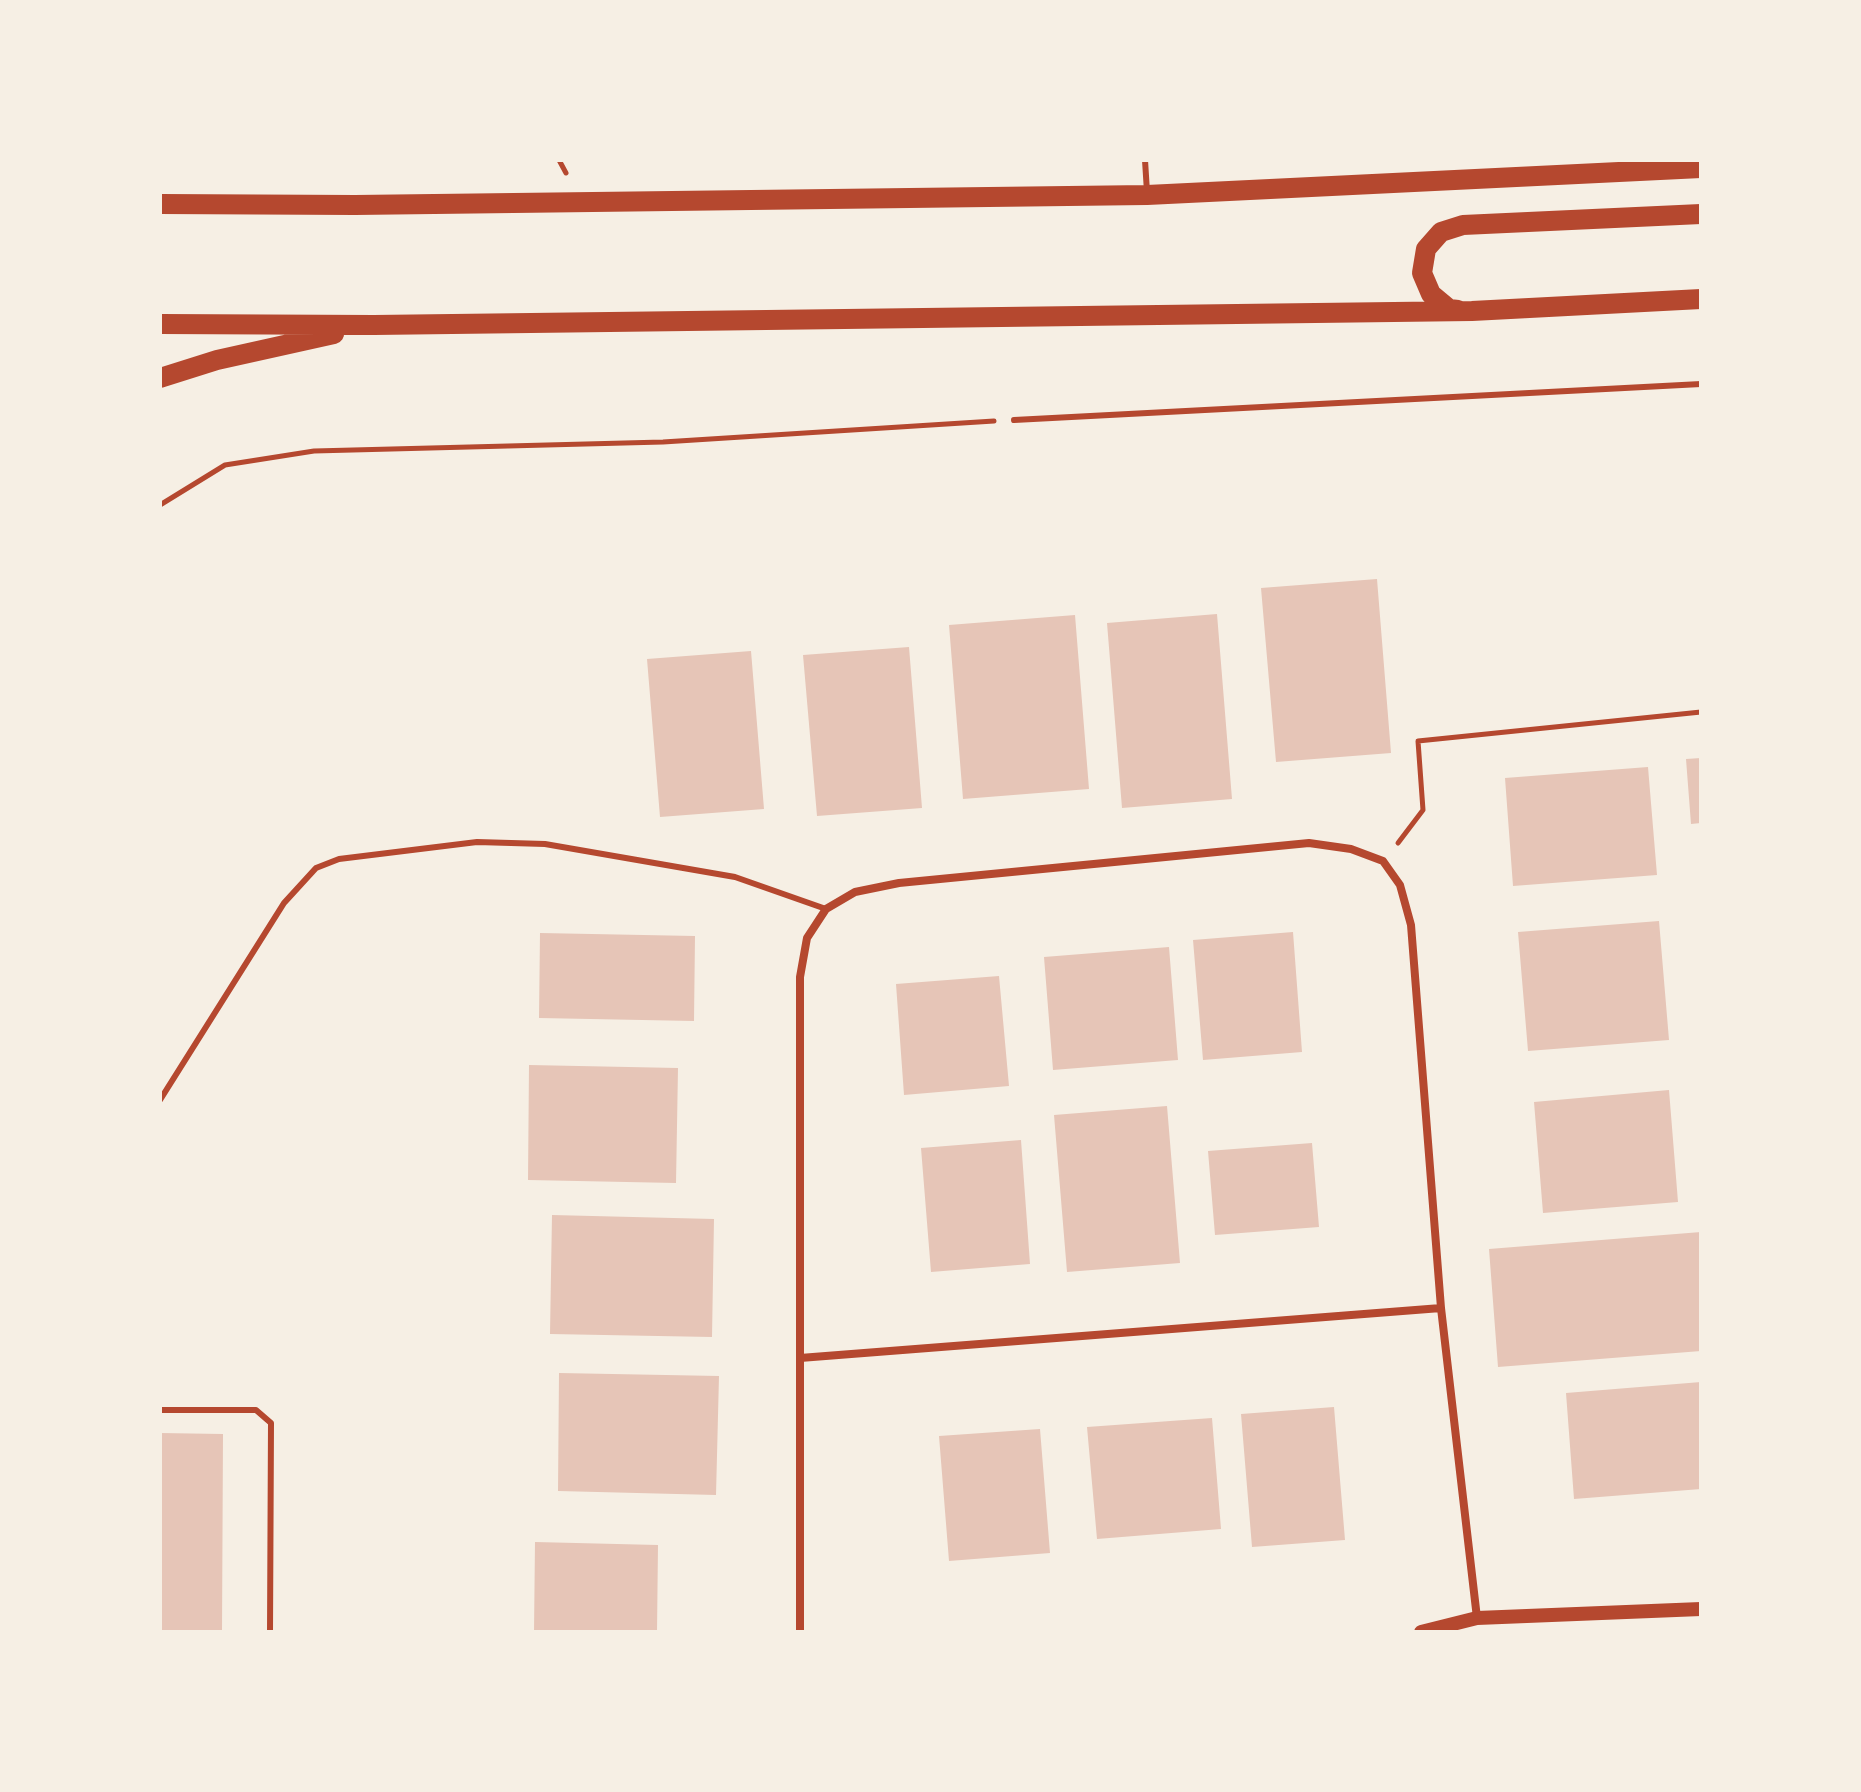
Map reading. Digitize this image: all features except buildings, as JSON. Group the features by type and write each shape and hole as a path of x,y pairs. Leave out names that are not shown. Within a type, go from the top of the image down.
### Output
{"main road":[{"path":"160,204 355,205 1000,194 1147,195 1701,168"},
{"path":"1472,311 1449,309 1431,294 1422,273 1426,249 1441,232 1463,225 1701,214"},
{"path":"160,324 374,325 1472,311 1701,299"},
{"path":"160,378 217,360 374,325"}],"street":[{"path":"800,1632 800,977 807,938 826,909 855,892 899,883 1309,843 1351,849 1383,861 1400,885 1411,925 1441,1308 1477,1618"},
{"path":"800,1358 1441,1308"},
{"path":"1421,1632 1477,1618 1701,1609"}],"lane":[{"path":"1145,160 1147,195"},
{"path":"1014,420 1701,384"},
{"path":"160,1100 284,903 316,868 339,859 477,842 545,844 735,877 826,909"},
{"path":"160,1410 256,1410 271,1423 270,1632"}],"path":[{"path":"160,505 225,465 314,451 663,442 1014,420"},
{"path":"1383,861 1423,810 1418,741 1701,712"}]}
